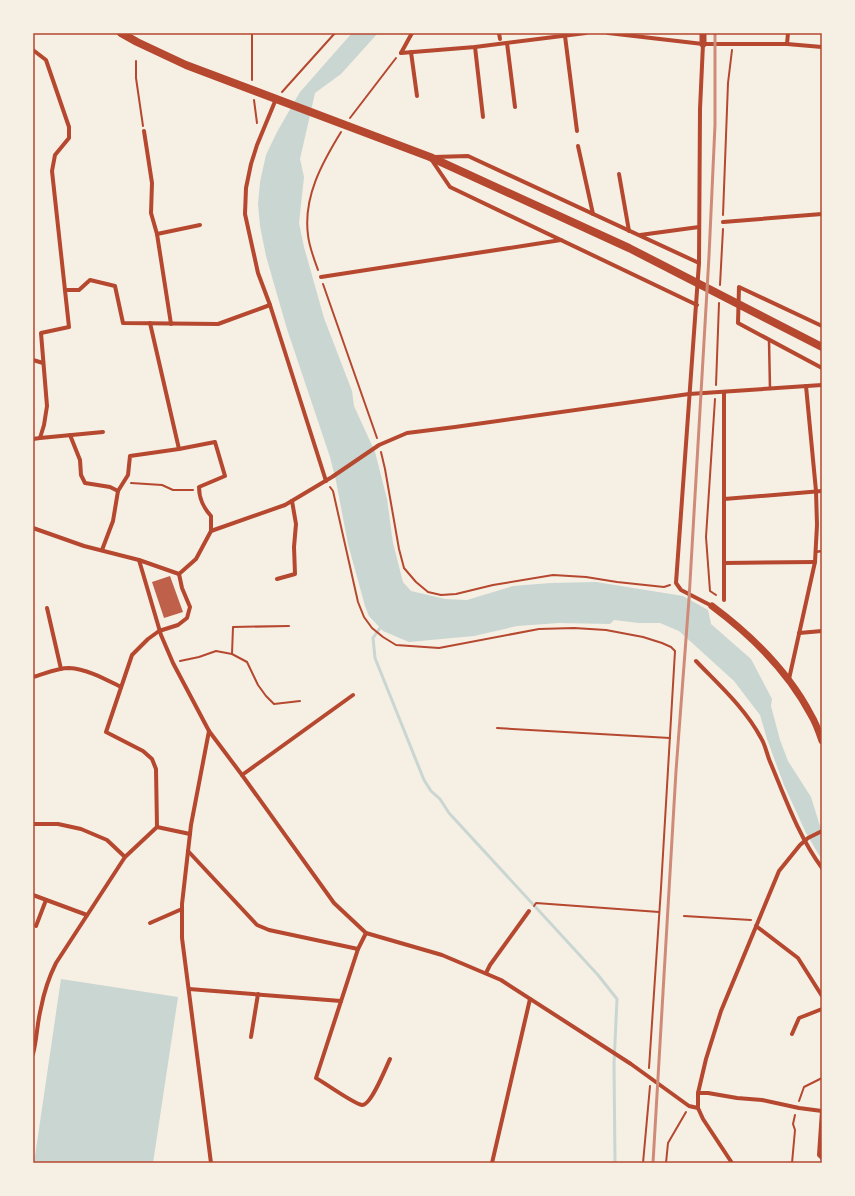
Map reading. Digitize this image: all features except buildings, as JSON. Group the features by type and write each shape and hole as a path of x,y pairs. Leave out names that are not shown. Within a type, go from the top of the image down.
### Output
{"main road":[{"path":"121,33 186,65 430,157 629,248 822,346"}],"street":[{"path":"401,52 412,33"},
{"path":"499,33 500,39"},
{"path":"542,33 543,38"},
{"path":"401,52 475,47 586,33"},
{"path":"608,33 703,44 787,44 822,47"},
{"path":"703,33 700,102 699,263 697,305 689,394 676,582 681,590 712,606 732,621 789,679 812,716 822,740"},
{"path":"787,44 788,33"},
{"path":"565,36 577,131"},
{"path":"507,43 516,107"},
{"path":"475,47 483,117"},
{"path":"33,50 46,60 69,127 68,138 55,155 52,171 69,328 41,333 47,406 40,438"},
{"path":"411,52 417,96"},
{"path":"276,99 256,144 246,188 245,214 258,273 270,305 326,481"},
{"path":"144,131 152,183 151,212 157,234 171,324"},
{"path":"578,146 593,214"},
{"path":"430,157 468,156 699,263"},
{"path":"430,157 450,187 697,305"},
{"path":"620,174 629,230"},
{"path":"723,222 822,214"},
{"path":"157,234 200,225"},
{"path":"640,235 699,227"},
{"path":"321,277 562,240"},
{"path":"65,290 79,290 90,280 115,286 123,323 218,324 270,305"},
{"path":"822,326 739,287 738,324 822,368"},
{"path":"150,323 179,449"},
{"path":"33,360 43,363"},
{"path":"211,531 285,505 326,481 379,445 407,433 689,394 822,385"},
{"path":"789,679 815,562 817,525 816,492 806,386"},
{"path":"724,392 724,600"},
{"path":"33,439 103,432"},
{"path":"70,435 80,460 81,475 86,483 110,487 118,491"},
{"path":"102,550 113,521 118,491 128,475 130,456 215,442 225,476 199,487 200,498 204,508 211,516 211,531 196,559 179,574"},
{"path":"724,499 822,491"},
{"path":"277,579 295,574 294,547 296,524 292,501"},
{"path":"33,528 65,540 139,560 179,574"},
{"path":"139,560 159,631 173,663 209,731 334,903 366,933 442,955 501,980 631,1064 689,1106 698,1108"},
{"path":"724,563 815,562"},
{"path":"33,1054 41,1008 50,974 125,857 157,826 156,769 152,759 143,751 106,732 132,655 148,639 159,631 178,625 187,618 190,608 182,588 179,574"},
{"path":"47,608 61,669"},
{"path":"799,634 822,631"},
{"path":"696,661 735,701 754,725 763,740 769,761 806,840 822,868"},
{"path":"33,677 69,668 85,671 121,687"},
{"path":"242,775 353,695"},
{"path":"209,731 190,834 182,909 182,938 211,1163"},
{"path":"33,824 58,824 81,829 107,840 125,857"},
{"path":"157,826 190,834"},
{"path":"732,1163 703,1119 698,1108 698,1093 706,1059 721,1011 758,920 780,871 800,845 822,831"},
{"path":"188,851 257,925 269,930 358,949"},
{"path":"33,895 87,915"},
{"path":"36,926 46,900"},
{"path":"150,923 182,909"},
{"path":"486,973 490,965 529,911"},
{"path":"756,926 798,958 822,996"},
{"path":"366,933 358,949 316,1078 353,1101 362,1105 366,1104 372,1097 390,1059"},
{"path":"189,989 341,1001"},
{"path":"251,1037 258,994"},
{"path":"492,1163 530,998"},
{"path":"792,1034 799,1018 822,1009"},
{"path":"698,1093 762,1100 822,1111 819,1155 822,1158"}],"lane":[{"path":"769,340 770,389"},
{"path":"815,552 822,551"}],"path":[{"path":"276,99 335,33"},
{"path":"720,292 728,83 732,44"},
{"path":"401,52 345,124 327,154 314,182 307,211 308,235 379,445 404,568 416,582 428,592 441,595 456,594 492,585 553,575 586,577 664,587 676,582"},
{"path":"136,61 136,78 144,131"},
{"path":"720,299 716,393 706,537 710,591 724,600"},
{"path":"326,481 333,491 358,602 364,617 372,628 396,645 439,648 539,629 574,628 606,630 643,637 662,643 671,647 675,651 648,1069 650,1078 644,1163"},
{"path":"124,482 162,485 173,490 199,490"},
{"path":"232,654 233,627 288,626"},
{"path":"173,663 199,657 216,651 232,654 247,662 258,685 274,704 300,702"},
{"path":"497,728 670,738"},
{"path":"529,911 536,903 659,912"},
{"path":"684,916 758,920"},
{"path":"792,1163 795,1130 793,1124 797,1107 804,1088 822,1078"},
{"path":"666,1163 668,1143 689,1106"}],"shaded area":[{"path":"352,33 378,33 341,74 315,93 300,159 304,177 299,223 304,247 324,318 352,391 354,406 375,452 387,499 393,543 403,582 411,591 445,599 467,600 513,586 596,582 683,596 708,610 711,624 751,659 772,699 771,706 780,740 788,761 811,797 820,826 822,827 822,860 806,833 784,785 760,715 734,681 679,631 660,623 639,623 614,620 610,624 559,623 517,626 474,636 409,642 383,631 369,616 348,544 330,457 287,329 266,256 260,226 258,204 260,182 266,155 277,132 300,92"},
{"path":"61,979 178,997 153,1163 34,1163"}],"waterway":[{"path":"382,625 373,638 375,658 424,780 431,791 440,799 449,813 598,975 617,999 614,1064 615,1163"}],"railway":[{"path":"653,1163 676,771 689,599 709,256 715,125 715,33"}]}
